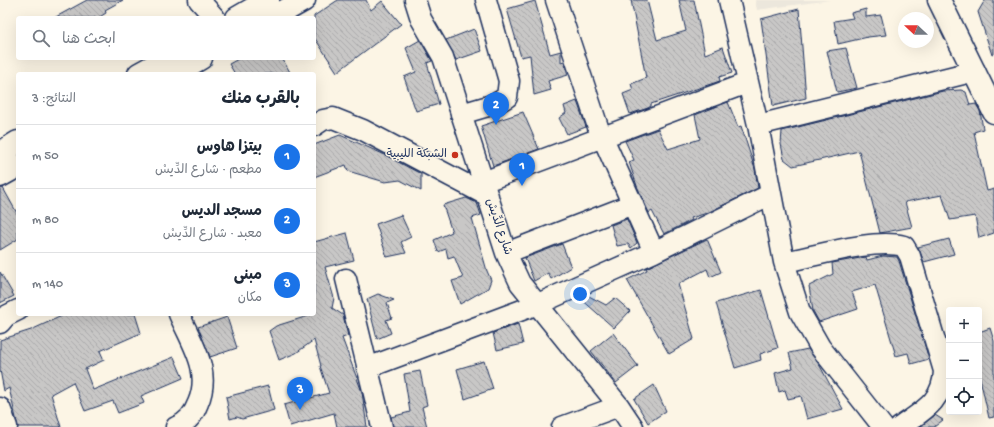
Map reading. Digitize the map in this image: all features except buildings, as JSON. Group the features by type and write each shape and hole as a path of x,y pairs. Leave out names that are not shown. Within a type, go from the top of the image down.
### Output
{"main road":[{"path":"241,16 268,0"},
{"path":"276,16 304,0"},
{"path":"938,0 975,70 994,112"},
{"path":"955,0 994,84"},
{"path":"144,72 164,60"},
{"path":"177,72 198,60"},
{"path":"0,154 16,143"},
{"path":"0,176 16,167"}],"street":[{"path":"199,0 213,16"},
{"name":"شارع الدِّيسْ","path":"415,0 421,19 443,57 506,253 520,283 619,406 633,427"},
{"path":"461,114 495,104 507,97 510,81 486,0"},
{"path":"556,0 603,137 654,252"},
{"path":"728,0 758,125 784,262 800,312 820,347 883,427"},
{"path":"758,125 975,70"},
{"path":"316,125 323,120 333,118 358,128 485,189 603,137 747,83"},
{"path":"367,368 538,304 654,252 771,194"},
{"path":"506,253 633,204"},
{"path":"784,262 876,244 892,243 904,246 910,256 944,371 944,384 938,396 930,405 900,427"},
{"path":"346,279 382,427"},
{"path":"0,323 6,316 16,311"},
{"path":"180,316 203,368 204,380 202,394 196,409 182,426"},
{"path":"562,427 619,406"},
{"path":"0,408 7,427"}],"shaded area":[{"path":"755,0 830,0 757,10"}],"place":[{"name":"مسجد الديس","path":"496,125"},
{"name":"الشبكة الليبية","path":"455,155"},
{"name":"بيتزا هاوس","path":"522,186"},
{"name":"مبنى","path":"300,410"}]}
